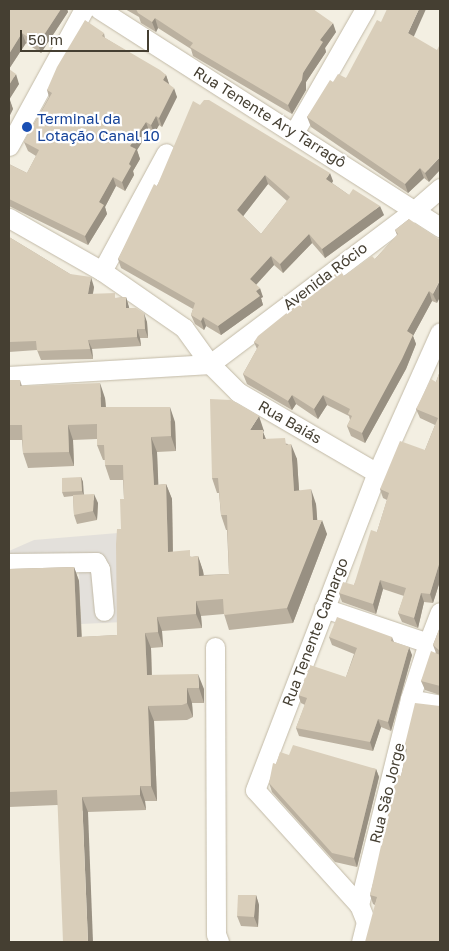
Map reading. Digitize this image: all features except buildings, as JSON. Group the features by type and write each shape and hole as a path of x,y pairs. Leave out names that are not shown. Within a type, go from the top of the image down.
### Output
{"street":[{"path":"9,146 84,9"},
{"name":"Rua Tenente Ary Tarragô","path":"99,9 295,131 416,209 440,227"},
{"path":"295,131 365,9"},
{"path":"102,271 166,153"},
{"name":"Avenida Rócio","path":"210,364 416,209 440,188"},
{"name":"Rua Baiás","path":"9,218 102,271 184,328 210,364 238,392 377,473"},
{"name":"Rua Tenente Camargo","path":"359,906 255,790 377,473 440,332"},
{"path":"9,376 210,364"},
{"path":"9,563 96,562 100,568 104,611"},
{"path":"324,608 428,643"},
{"name":"Rua São Jorge","path":"361,942 366,922 359,906 410,699 440,612"},
{"path":"215,647 216,934 219,942"},
{"path":"410,699 440,705"}],"shaded area":[{"path":"118,533 124,622 81,624 79,572 9,575 9,551 34,540"}],"place":[{"name":"Terminal da Lotação Canal 10","path":"27,127"}]}
